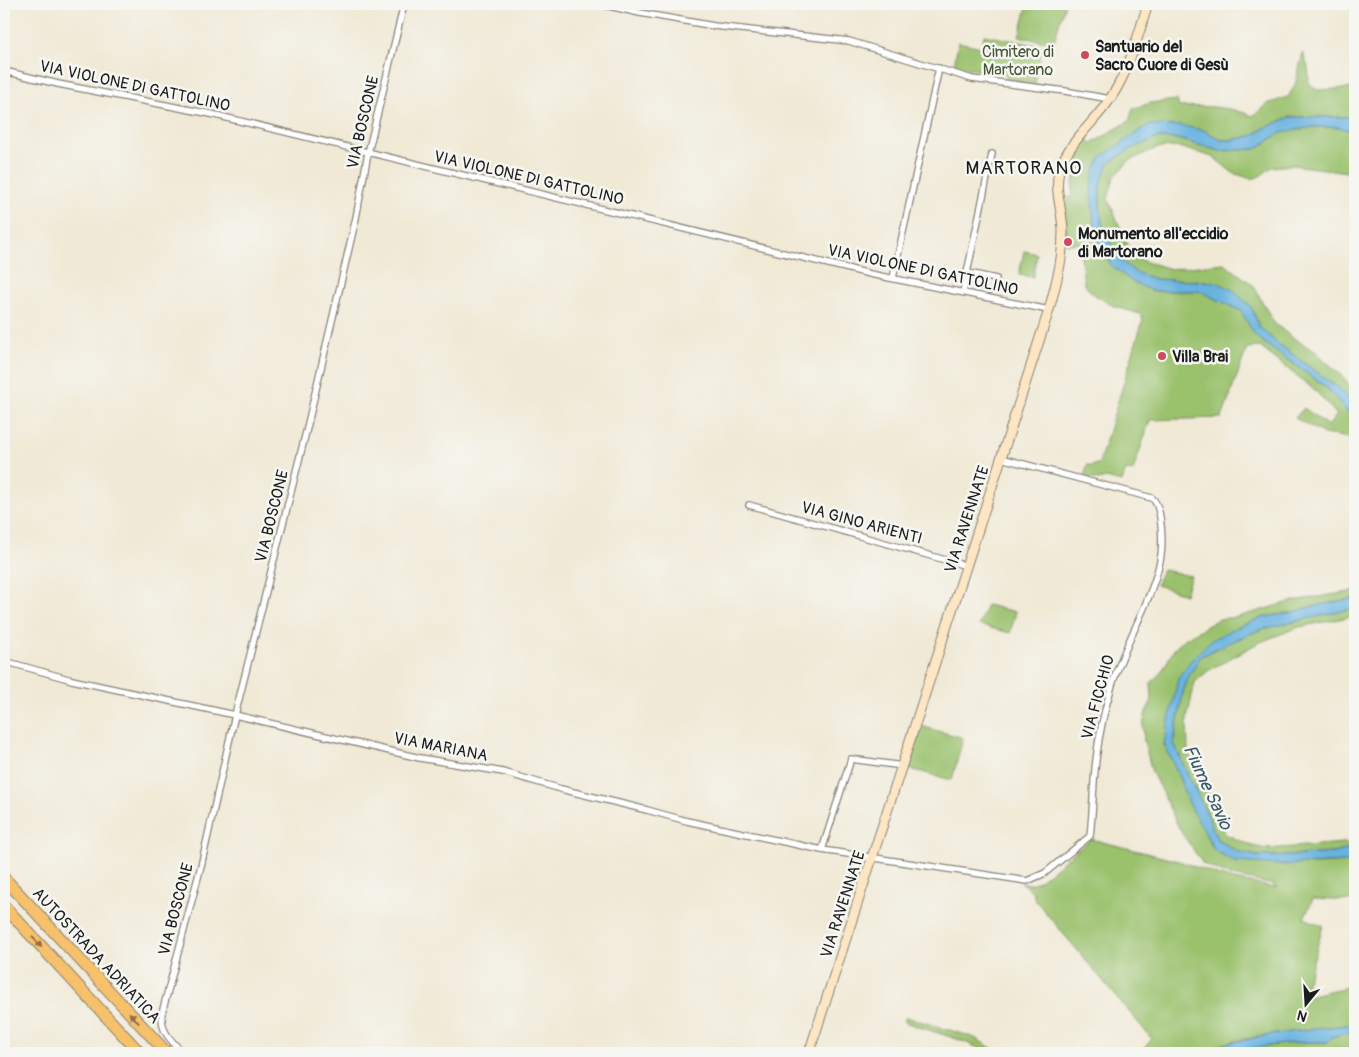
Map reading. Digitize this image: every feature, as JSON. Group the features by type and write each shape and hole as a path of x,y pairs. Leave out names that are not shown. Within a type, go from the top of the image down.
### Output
{"highway":[{"name":"AUTOSTRADA ADRIATICA","path":"4,878 167,1053"},
{"path":"4,906 140,1053"}],"main road":[{"name":"VIA RAVENNATE","path":"809,1053 1049,310 1062,264 1063,230 1058,191 1059,172 1066,152 1110,99 1119,84 1129,62 1148,4"}],"street":[{"name":"VIA BOSCONE","path":"183,1053 165,1033 161,1024 162,1013 201,866 235,715 326,348 356,218 368,153 404,4"},
{"path":"600,4 714,26 849,41 972,78 1110,99"},
{"path":"893,278 940,68"},
{"name":"VIA VIOLONE DI GATTOLINO","path":"4,71 58,84 211,114 893,278 1049,310"},
{"path":"963,292 992,154"},
{"path":"968,273 996,279"},
{"name":"VIA FICCHIO","path":"873,858 1027,880 1045,872 1090,836 1096,759 1107,701 1128,641 1154,582 1161,560 1162,542 1158,506 1152,498 1142,494 1001,458"},
{"name":"VIA GINO ARIENTI","path":"749,505 967,566"},
{"name":"VIA MARIANA","path":"4,661 72,680 420,758 503,772 686,821 822,850 873,858"},
{"path":"822,850 851,759 903,766"}],"green space":[{"path":"1028,4 1065,4 1053,44 1019,36"},
{"name":"Cimitero di Martorano","path":"984,35 1042,46 1035,84 1006,79 1006,75 954,66 958,42 981,47"},
{"path":"1303,53 1308,67 1309,83 1317,90 1355,88 1355,117 1290,117 1251,136 1231,140 1221,140 1204,130 1169,125 1095,170 1102,252 1153,291 1200,291 1241,311 1254,334 1326,387 1355,421 1355,439 1324,434 1295,418 1304,408 1328,426 1337,415 1316,391 1260,347 1247,348 1222,418 1150,420 1133,471 1126,470 1122,482 1106,478 1098,480 1084,477 1087,465 1092,466 1099,463 1143,320 1140,314 1113,306 1095,295 1084,285 1078,243 1067,244 1063,198 1072,197 1075,163 1068,158 1087,135 1091,144 1129,121 1133,109 1150,103 1177,100 1179,107 1217,107 1253,116 1267,104 1288,97 1295,85"},
{"path":"1312,127 1338,127 1355,132 1355,170 1347,172 1292,165 1272,167 1260,176 1252,179 1233,173 1213,157 1178,147 1157,148 1129,161 1114,177 1108,199 1131,253 1146,262 1172,269 1224,263 1253,285 1274,323 1290,336 1316,352 1344,378 1355,393 1355,407 1340,389 1277,343 1259,327 1252,308 1216,282 1155,279 1135,272 1117,257 1102,223 1100,184 1109,163 1129,150 1158,138 1178,139 1220,151 1256,149 1280,133"},
{"path":"1024,251 1037,254 1033,277 1019,275"},
{"path":"1163,570 1191,576 1185,594 1156,585"},
{"path":"1355,591 1355,598 1264,617 1192,659 1174,703 1164,744 1186,797 1214,850 1235,862 1355,863 1355,901 1313,899 1304,918 1323,926 1303,997 1355,985 1355,1024 1238,1040 1195,1053 1140,1053 1152,1039 1035,900 1033,892 1021,883 1030,884 1039,881 1091,839 1182,862 1229,879 1276,888 1274,885 1229,875 1203,864 1180,830 1152,772 1144,741 1143,725 1146,712 1152,700 1151,683 1162,671 1176,646 1219,619 1238,617 1293,601"},
{"path":"987,605 1016,612 1010,633 979,625"},
{"path":"1355,608 1355,616 1299,627 1258,643 1209,670 1195,682 1187,719 1188,752 1219,813 1225,834 1252,846 1268,849 1355,842 1355,850 1348,849 1333,853 1257,856 1236,851 1217,839 1174,743 1183,692 1189,676 1200,657 1262,629"},
{"path":"921,726 963,738 952,780 906,768"},
{"path":"906,1017 973,1037 1000,1053 990,1053 960,1040 904,1022"},
{"path":"1355,1031 1355,1053 1227,1053 1277,1045 1327,1042 1332,1037"}],"water":[{"path":"1290,117 1355,117 1355,132 1338,127 1312,127 1280,133 1256,149 1220,151 1178,139 1158,138 1129,150 1109,163 1100,184 1102,223 1117,257 1135,272 1155,279 1216,282 1232,289 1252,308 1259,327 1277,343 1340,389 1355,407 1355,421 1326,387 1254,334 1241,311 1200,291 1153,291 1134,283 1113,267 1102,252 1094,222 1091,191 1095,170 1101,157 1148,125 1182,126 1204,130 1221,140 1231,140 1251,136"},
{"path":"1355,598 1355,608 1262,629 1219,647 1200,657 1189,676 1183,692 1174,743 1217,839 1236,851 1257,856 1285,856 1333,853 1348,849 1355,850 1355,863 1279,865 1235,862 1214,850 1186,797 1164,744 1178,678 1192,659 1210,641 1230,630 1264,617"},
{"path":"1355,1024 1355,1031 1332,1037 1327,1042 1304,1042 1227,1053 1195,1053 1254,1038"}],"place":[{"name":"Santuario del Sacro Cuore di Gesù","path":"1085,55"},
{"name":"Monumento all'eccidio di Martorano","path":"1068,242"},
{"name":"Villa Brai","path":"1162,356"}],"district":[{"name":"MARTORANO","path":"1024,167"}],"water label":[{"name":"Fiume Savio","path":"1208,787"}]}
